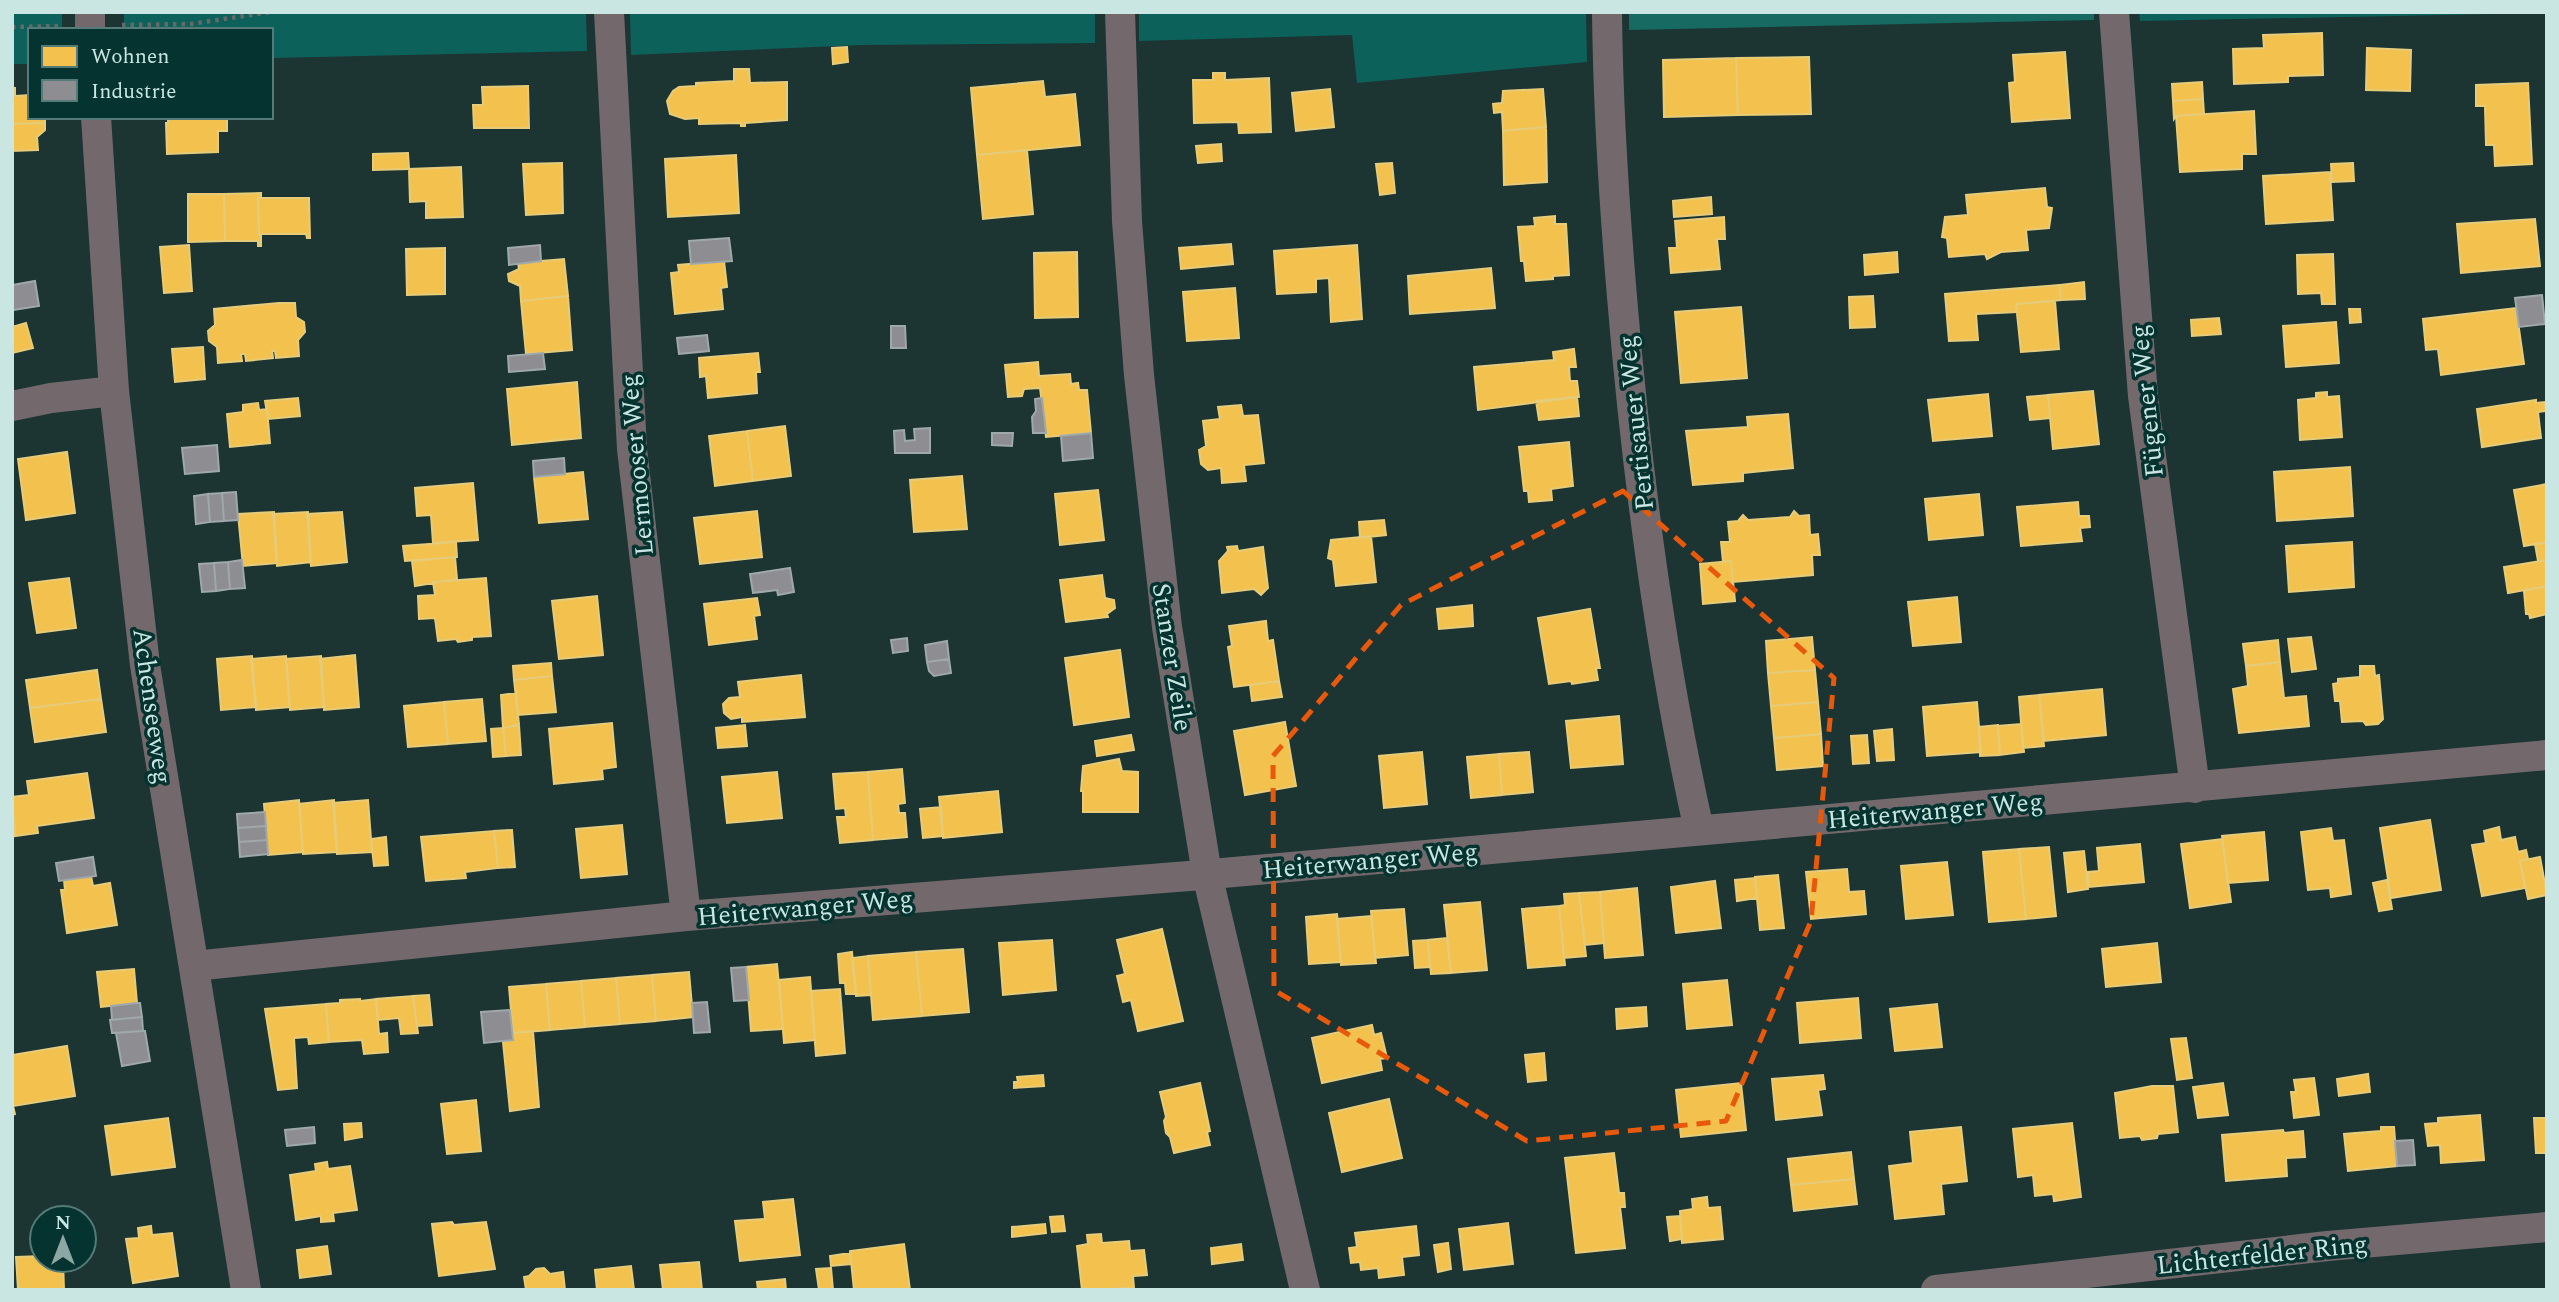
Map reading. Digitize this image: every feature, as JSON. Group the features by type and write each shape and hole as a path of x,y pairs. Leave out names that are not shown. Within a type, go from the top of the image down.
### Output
{"street":[{"name":"Lermooser Weg","path":"609,12 632,449 687,916"},
{"name":"Stanzer Zeile","path":"1119,12 1127,221 1139,375 1167,627 1207,874 1305,1290"},
{"name":"Pertisauer Weg","path":"1606,12 1613,194 1637,464 1671,691 1699,830"},
{"name":"Fügener Weg","path":"2114,12 2143,396 2194,788"},
{"name":"Achenseeweg","path":"96,119 114,391 145,665 246,1290"},
{"path":"12,406 51,398 114,391"},
{"name":"Heiterwanger Weg","path":"194,966 687,916 1207,874 2547,755"},
{"name":"Lichterfelder Ring","path":"1936,1290 2328,1246 2547,1227"}],"path":[{"path":"12,27 90,23 191,23 270,12"}],"highlighted area":[{"path":"1623,491 1834,678 1811,921 1726,1121 1527,1141 1274,990 1273,756 1401,605"}],"shaded area":[{"path":"12,12 62,12 62,28 28,28 28,64 12,64"},
{"path":"124,12 586,12 587,51 273,58 273,28 124,28"},
{"path":"630,12 1095,12 1095,43 862,45 631,55"},
{"path":"1139,12 1586,12 1587,62 1357,83 1352,35 1139,41"},
{"path":"2139,12 2547,12 2547,13 2140,21"}],"green space":[{"path":"1629,12 2094,12 2094,20 1629,30"}],"building: Wohnen":[{"path":"2322,33 2323,75 2288,76 2288,82 2234,84 2233,49 2264,48 2263,35"},
{"path":"847,47 848,62 833,64 832,48"},
{"path":"2367,48 2411,50 2410,91 2366,90"},
{"path":"2065,52 2070,118 2012,122 2009,83 2015,82 2013,55"},
{"path":"1809,57 1811,114 1738,115 1736,58"},
{"path":"1736,58 1738,115 1664,117 1663,60"},
{"path":"734,69 749,69 750,83 787,82 787,120 745,123 745,126 741,126 741,123 699,124 699,118 685,119 670,114 667,101 673,91 679,87 696,86 696,83 734,81"},
{"path":"1213,73 1225,73 1225,80 1269,78 1271,132 1239,133 1238,122 1194,123 1193,80 1213,80"},
{"path":"1043,81 1045,97 1075,94 1080,145 977,155 971,88"},
{"path":"2202,82 2203,99 2173,101 2172,84"},
{"path":"2528,83 2532,164 2495,166 2494,145 2486,145 2485,106 2476,106 2476,85"},
{"path":"528,86 529,128 474,128 473,105 483,105 482,87"},
{"path":"12,88 15,88 15,96 28,95 28,119 45,119 45,123 12,124"},
{"path":"1330,89 1334,127 1296,131 1292,93"},
{"path":"1543,89 1546,127 1503,131 1502,112 1494,113 1493,104 1502,103 1503,91"},
{"path":"2203,99 2204,114 2176,116 2174,119 2173,101"},
{"path":"2254,111 2256,154 2242,154 2242,169 2180,172 2176,116"},
{"path":"168,119 227,119 227,131 218,131 218,152 167,154"},
{"path":"45,123 45,130 37,137 38,150 12,151 12,124"},
{"path":"1546,127 1547,182 1504,185 1503,131"},
{"path":"1221,144 1222,161 1198,163 1196,146"},
{"path":"1027,150 1033,214 983,219 977,155"},
{"path":"408,153 409,169 373,170 373,154"},
{"path":"736,155 739,213 668,217 665,159"},
{"path":"562,163 563,213 526,215 523,164"},
{"path":"1392,163 1395,193 1380,195 1376,164"},
{"path":"2353,163 2354,181 2332,182 2331,164"},
{"path":"461,167 463,217 426,218 426,201 410,202 409,169"},
{"path":"2330,172 2333,220 2266,224 2263,176"},
{"path":"2045,188 2047,207 2052,208 2049,228 2026,230 2028,250 2001,252 1987,259 1985,254 1949,257 1947,238 1942,237 1945,217 1968,215 1966,195"},
{"path":"261,193 261,198 258,198 261,246 258,246 258,241 225,241 224,194"},
{"path":"188,194 224,194 225,241 188,242"},
{"path":"1711,197 1712,214 1674,217 1673,201"},
{"path":"258,198 309,198 310,238 307,238 306,234 259,234"},
{"path":"1555,216 1555,224 1566,224 1569,275 1526,281 1518,227 1535,226 1534,218"},
{"path":"1724,217 1725,239 1717,239 1720,269 1671,273 1669,248 1677,248 1675,221"},
{"path":"2535,219 2540,266 2461,273 2457,224"},
{"path":"1231,244 1233,264 1181,269 1179,248"},
{"path":"189,245 192,291 164,293 160,247"},
{"path":"1357,245 1362,319 1331,322 1329,278 1316,279 1316,292 1277,294 1274,251"},
{"path":"445,248 445,294 407,295 406,249"},
{"path":"1077,252 1078,317 1035,318 1034,253"},
{"path":"1897,252 1898,272 1865,275 1864,255"},
{"path":"2333,254 2335,304 2322,304 2321,293 2298,294 2297,255"},
{"path":"564,259 568,296 521,301 520,286 509,281 508,274 519,269 518,263"},
{"path":"724,261 727,287 721,288 723,309 675,314 671,273 679,272 678,265"},
{"path":"1491,268 1495,308 1410,314 1408,276"},
{"path":"2084,282 2085,299 2061,300 2059,285"},
{"path":"2059,285 2061,300 2016,304 2017,312 1976,314 1978,340 1949,341 1945,294"},
{"path":"1235,288 1239,338 1187,341 1183,292"},
{"path":"568,296 572,350 526,354 521,301"},
{"path":"1873,296 1875,327 1850,328 1849,297"},
{"path":"2055,301 2059,349 2021,352 2016,304"},
{"path":"295,303 296,317 304,322 305,332 298,340 299,356 276,358 275,351 272,351 273,358 246,361 245,354 241,354 242,361 218,363 217,347 209,341 208,331 215,325 214,309"},
{"path":"1741,307 1747,378 1681,383 1675,312"},
{"path":"2516,308 2524,364 2441,375 2438,349 2426,350 2423,319"},
{"path":"2349,309 2360,309 2361,322 2350,323"},
{"path":"2219,318 2221,334 2192,336 2191,320"},
{"path":"2336,322 2339,363 2286,367 2283,326"},
{"path":"26,323 33,348 12,353 12,327"},
{"path":"203,347 205,379 175,382 172,349"},
{"path":"1574,349 1576,367 1569,367 1570,381 1577,381 1579,397 1478,410 1474,367 1554,360 1553,352"},
{"path":"758,353 760,372 756,372 757,393 708,398 706,376 700,377 699,358"},
{"path":"1038,362 1039,376 1070,374 1071,384 1078,383 1079,390 1087,390 1091,433 1046,437 1040,388 1024,389 1022,396 1008,397 1005,365"},
{"path":"577,382 581,438 512,445 507,389"},
{"path":"2093,391 2099,444 2053,449 2048,395"},
{"path":"2327,392 2327,397 2339,396 2342,437 2300,440 2298,400 2316,398 2316,393"},
{"path":"1988,394 1992,436 1933,441 1928,400"},
{"path":"2048,395 2050,418 2030,420 2027,397"},
{"path":"1577,397 1579,416 1539,420 1536,401"},
{"path":"298,398 300,416 268,419 265,401"},
{"path":"2536,400 2536,403 2545,402 2546,411 2538,412 2541,438 2482,447 2477,409"},
{"path":"258,403 259,410 267,409 270,443 230,447 227,414 243,412 243,405"},
{"path":"1241,405 1243,416 1258,415 1264,463 1244,465 1246,481 1222,483 1221,468 1208,470 1201,464 1199,450 1206,446 1203,421 1220,419 1218,407"},
{"path":"1788,414 1793,468 1743,473 1743,481 1693,485 1686,431 1748,427 1747,417"},
{"path":"785,426 791,476 753,481 747,431"},
{"path":"747,431 753,481 715,486 709,436"},
{"path":"1569,442 1573,486 1551,489 1552,500 1529,502 1528,491 1524,491 1519,447"},
{"path":"67,452 75,513 26,520 18,459"},
{"path":"2350,467 2353,516 2277,521 2274,472"},
{"path":"583,472 588,519 539,523 534,477"},
{"path":"962,476 967,529 914,532 910,480"},
{"path":"473,483 478,540 433,543 431,515 417,516 415,488"},
{"path":"2547,484 2547,542 2524,546 2514,490"},
{"path":"1098,490 1104,540 1060,545 1055,494"},
{"path":"1979,494 1983,535 1929,540 1925,499"},
{"path":"2078,502 2079,516 2089,516 2090,527 2080,528 2082,541 2021,546 2017,507"},
{"path":"757,511 762,557 700,564 694,518"},
{"path":"1794,511 1799,516 1809,515 1810,535 1818,534 1820,555 1812,555 1813,575 1733,582 1731,561 1723,562 1721,542 1730,542 1728,522 1738,521 1743,515 1748,520 1790,517"},
{"path":"274,512 277,563 243,566 238,514"},
{"path":"308,512 311,562 277,566 273,514"},
{"path":"342,512 347,562 311,566 307,514"},
{"path":"1384,520 1386,535 1360,538 1359,522"},
{"path":"1371,536 1376,582 1336,586 1333,560 1328,558 1331,540"},
{"path":"456,542 457,557 405,561 403,546"},
{"path":"2352,542 2354,587 2289,592 2286,546"},
{"path":"2547,542 2547,560 2538,561 2535,544"},
{"path":"1237,546 1238,551 1263,547 1268,588 1261,595 1254,589 1222,593 1219,561 1228,551 1227,547"},
{"path":"455,557 457,579 415,586 412,561"},
{"path":"2547,560 2547,586 2508,593 2504,567"},
{"path":"1731,561 1735,601 1703,604 1700,564"},
{"path":"1102,575 1105,598 1114,600 1115,608 1107,614 1108,617 1066,622 1060,580"},
{"path":"69,578 76,628 37,633 29,583"},
{"path":"486,578 491,636 472,637 472,640 458,642 456,639 438,641 435,618 419,619 418,596 435,595 433,582"},
{"path":"2547,586 2547,614 2530,618 2529,614 2526,614 2524,591"},
{"path":"597,596 603,655 559,659 552,601"},
{"path":"1957,597 1961,642 1913,646 1908,602"},
{"path":"757,598 760,615 754,616 757,639 709,645 704,604"},
{"path":"1472,605 1473,626 1439,629 1437,609"},
{"path":"1590,609 1600,668 1596,668 1598,680 1549,684 1538,618"},
{"path":"1266,621 1268,641 1273,640 1279,681 1234,687 1228,647 1232,646 1229,626"},
{"path":"1812,637 1815,670 1768,673 1766,641"},
{"path":"2311,637 2316,669 2292,672 2288,639"},
{"path":"2278,640 2280,662 2246,666 2243,644"},
{"path":"1120,650 1129,717 1074,725 1065,658"},
{"path":"355,655 359,707 324,710 320,659"},
{"path":"252,656 256,707 221,710 217,659"},
{"path":"286,656 290,707 256,710 251,659"},
{"path":"321,656 324,707 290,710 286,659"},
{"path":"2280,662 2284,698 2306,696 2309,726 2239,733 2233,689 2248,686 2246,666"},
{"path":"551,663 552,676 514,680 513,666"},
{"path":"2360,666 2374,666 2375,676 2379,675 2383,719 2378,724 2366,725 2363,721 2342,722 2340,701 2335,701 2333,684 2338,683 2338,679 2360,677"},
{"path":"97,670 101,699 30,708 26,680"},
{"path":"1815,670 1818,702 1771,706 1768,673"},
{"path":"801,675 805,717 742,722 742,717 731,719 724,713 723,704 729,698 740,697 738,682"},
{"path":"552,676 556,712 518,715 514,680"},
{"path":"1279,681 1282,697 1252,701 1250,685"},
{"path":"2102,689 2106,735 2044,741 2039,695"},
{"path":"516,693 519,725 503,728 501,695"},
{"path":"2039,695 2044,746 2023,748 2019,697"},
{"path":"101,699 106,732 35,742 30,708"},
{"path":"482,699 486,741 448,744 444,702"},
{"path":"444,702 448,744 408,747 404,706"},
{"path":"1818,702 1821,734 1774,738 1771,706"},
{"path":"1977,702 1981,752 1927,756 1923,707"},
{"path":"1619,716 1623,764 1571,768 1566,721"},
{"path":"1285,722 1296,786 1245,795 1234,731"},
{"path":"612,723 616,767 602,769 603,779 554,784 549,729"},
{"path":"2021,724 2024,752 2000,755 1998,726"},
{"path":"519,725 521,755 506,756 503,728"},
{"path":"745,725 747,746 718,748 716,728"},
{"path":"1998,725 2000,755 1980,756 1979,727"},
{"path":"503,728 506,756 493,757 491,729"},
{"path":"1892,729 1894,760 1877,761 1874,731"},
{"path":"1821,734 1823,766 1777,770 1774,738"},
{"path":"1131,735 1134,750 1097,756 1095,741"},
{"path":"1867,735 1869,763 1853,764 1851,736"},
{"path":"1422,752 1427,804 1384,808 1379,756"},
{"path":"1529,752 1533,792 1502,795 1499,754"},
{"path":"1499,754 1502,795 1471,798 1467,757"},
{"path":"1119,759 1122,771 1138,772 1138,812 1083,812 1083,766"},
{"path":"902,769 905,803 898,804 899,813 905,813 907,837 873,840 868,772"},
{"path":"777,772 782,818 727,823 722,777"},
{"path":"868,772 873,840 840,843 837,817 846,817 845,808 836,809 833,774"},
{"path":"87,773 94,818 37,826 38,833 15,836 12,797 29,795 27,781"},
{"path":"998,791 1002,832 943,838 939,797"},
{"path":"299,800 303,852 268,855 264,804"},
{"path":"334,800 337,852 303,854 299,804"},
{"path":"368,800 372,852 337,854 333,803"},
{"path":"941,807 943,836 923,838 920,809"},
{"path":"2430,820 2441,890 2391,898 2380,828"},
{"path":"622,825 627,874 581,878 576,829"},
{"path":"2499,827 2501,840 2515,837 2518,852 2526,850 2528,859 2520,861 2525,888 2482,896 2472,845 2486,843 2484,831"},
{"path":"2331,828 2333,841 2344,840 2351,894 2331,897 2330,888 2308,890 2301,832"},
{"path":"512,830 515,867 498,868 494,831"},
{"path":"494,831 498,868 465,872 466,878 426,881 421,837"},
{"path":"2264,832 2268,880 2228,883 2222,836"},
{"path":"386,837 388,865 374,866 371,839"},
{"path":"2222,839 2231,902 2190,908 2181,844"},
{"path":"2140,844 2144,882 2089,887 2088,872 2099,871 2097,848"},
{"path":"2049,847 2056,916 2026,919 2019,849"},
{"path":"2019,849 2026,919 1989,922 1983,852"},
{"path":"2084,851 2088,889 2068,892 2064,853"},
{"path":"2540,857 2547,895 2528,899 2520,861"},
{"path":"1947,862 1953,915 1906,919 1901,866"},
{"path":"1847,869 1849,892 1864,891 1866,914 1811,919 1806,872"},
{"path":"1778,875 1784,928 1760,930 1755,877"},
{"path":"91,876 93,886 110,883 117,925 67,933 61,890 65,890 64,880"},
{"path":"1755,878 1757,898 1737,901 1735,880"},
{"path":"2387,880 2392,909 2379,911 2373,883"},
{"path":"1715,881 1721,928 1676,933 1671,887"},
{"path":"1637,888 1643,955 1605,958 1600,892"},
{"path":"1600,892 1604,943 1585,945 1579,893"},
{"path":"1579,893 1586,956 1564,958 1559,906 1565,905 1564,894"},
{"path":"1480,902 1487,970 1451,973 1444,905"},
{"path":"1559,906 1565,965 1528,968 1522,909"},
{"path":"1404,909 1408,955 1375,958 1371,911"},
{"path":"1337,914 1341,962 1309,964 1306,917"},
{"path":"1371,916 1376,963 1341,965 1337,919"},
{"path":"1162,929 1183,1021 1138,1031 1131,1000 1123,1002 1117,976 1125,974 1117,940"},
{"path":"1447,938 1451,973 1431,974 1428,940"},
{"path":"1052,940 1056,990 1003,995 999,943"},
{"path":"1428,940 1430,967 1415,968 1413,941"},
{"path":"2157,943 2161,982 2106,987 2102,949"},
{"path":"963,949 969,1012 922,1016 916,952"},
{"path":"852,952 856,994 846,994 845,983 840,983 838,954"},
{"path":"916,952 922,1016 873,1020 868,956"},
{"path":"868,956 871,995 856,996 852,958"},
{"path":"777,964 783,1029 751,1031 746,967"},
{"path":"134,969 137,1003 101,1007 97,972"},
{"path":"689,972 693,1017 656,1021 652,975"},
{"path":"652,975 656,1021 620,1024 616,978"},
{"path":"810,977 815,1040 784,1043 779,980"},
{"path":"616,978 620,1024 585,1027 581,981"},
{"path":"1727,980 1732,1025 1687,1029 1683,984"},
{"path":"581,981 585,1027 550,1030 546,984"},
{"path":"546,984 550,1030 513,1033 509,987"},
{"path":"840,989 845,1053 816,1056 811,991"},
{"path":"429,995 432,1025 417,1026 413,996"},
{"path":"413,996 418,1033 401,1034 399,1018 378,1020 376,999"},
{"path":"1858,998 1861,1038 1800,1043 1797,1003"},
{"path":"376,999 379,1034 387,1033 388,1052 364,1054 362,1040 329,1042 326,1004"},
{"path":"326,1004 329,1042 309,1044 308,1037 294,1038 297,1088 278,1090 265,1009"},
{"path":"1937,1004 1942,1047 1895,1051 1890,1009"},
{"path":"1646,1007 1647,1026 1617,1029 1616,1009"},
{"path":"1372,1025 1374,1035 1381,1033 1387,1058 1380,1059 1382,1070 1322,1083 1312,1038"},
{"path":"533,1031 539,1107 510,1111 503,1042 513,1040 513,1033"},
{"path":"2186,1038 2192,1078 2177,1080 2171,1039"},
{"path":"67,1046 75,1096 13,1106 15,1114 12,1115 12,1055"},
{"path":"1544,1053 1546,1080 1528,1082 1525,1055"},
{"path":"2368,1074 2370,1092 2339,1096 2337,1079"},
{"path":"1043,1075 1044,1086 1014,1088 1014,1082 1018,1082 1017,1077"},
{"path":"1823,1075 1825,1089 1818,1090 1822,1115 1776,1120 1772,1079"},
{"path":"2314,1078 2319,1115 2294,1118 2291,1092 2296,1092 2294,1080"},
{"path":"1200,1083 1210,1131 1207,1132 1210,1145 1174,1153 1170,1137 1166,1133 1166,1117 1160,1092"},
{"path":"1741,1083 1746,1130 1681,1137 1676,1090"},
{"path":"2223,1083 2228,1115 2198,1118 2193,1087"},
{"path":"2152,1086 2173,1086 2178,1132 2158,1134 2157,1138 2142,1140 2140,1136 2120,1138 2115,1093"},
{"path":"1389,1099 1402,1158 1342,1172 1329,1113"},
{"path":"476,1100 481,1151 447,1154 441,1104"},
{"path":"2480,1115 2484,1160 2441,1163 2440,1145 2428,1146 2425,1124 2438,1123 2438,1118"},
{"path":"168,1118 175,1167 112,1175 105,1126"},
{"path":"2534,1118 2547,1118 2547,1153 2536,1153"},
{"path":"361,1123 362,1137 345,1140 344,1124"},
{"path":"2072,1123 2081,1197 2054,1201 2053,1194 2035,1196 2033,1175 2018,1177 2013,1129"},
{"path":"1961,1127 1967,1181 1941,1184 1944,1214 1895,1219 1889,1166 1913,1163 1910,1132"},
{"path":"2381,1127 2394,1127 2397,1166 2348,1171 2344,1134 2381,1131"},
{"path":"2283,1130 2284,1133 2303,1131 2305,1157 2286,1158 2287,1176 2226,1181 2222,1135"},
{"path":"1851,1152 1854,1179 1791,1185 1788,1159"},
{"path":"1614,1153 1619,1193 1624,1193 1625,1207 1620,1207 1625,1248 1576,1253 1565,1158"},
{"path":"327,1162 328,1169 350,1166 357,1210 333,1213 334,1221 321,1222 321,1216 296,1220 290,1175 316,1171 315,1164"},
{"path":"1854,1179 1857,1204 1794,1211 1791,1185"},
{"path":"1707,1197 1708,1208 1720,1207 1723,1239 1682,1243 1680,1211 1693,1209 1692,1199"},
{"path":"793,1199 800,1255 740,1261 735,1221 765,1219 763,1202"},
{"path":"1063,1216 1065,1231 1052,1232 1050,1217"},
{"path":"1680,1216 1682,1239 1670,1241 1667,1217"},
{"path":"452,1222 454,1225 486,1222 495,1269 439,1276 432,1224"},
{"path":"1508,1223 1513,1264 1464,1270 1459,1229"},
{"path":"1045,1224 1046,1233 1012,1237 1012,1227"},
{"path":"151,1226 152,1235 172,1233 178,1276 133,1283 126,1239 139,1238 138,1228"},
{"path":"1416,1226 1419,1255 1402,1257 1404,1275 1379,1278 1378,1268 1361,1270 1360,1262 1351,1263 1349,1248 1357,1247 1355,1233"},
{"path":"1101,1234 1102,1243 1129,1241 1130,1251 1144,1250 1147,1275 1133,1276 1134,1288 1082,1290 1077,1246 1088,1244 1087,1235"},
{"path":"1448,1243 1451,1269 1438,1272 1434,1245"},
{"path":"904,1244 910,1290 854,1290 850,1251"},
{"path":"1241,1244 1243,1260 1212,1264 1211,1248"},
{"path":"327,1246 331,1274 300,1278 297,1250"},
{"path":"850,1253 851,1264 831,1266 830,1256"},
{"path":"16,1257 28,1257 28,1274 63,1274 64,1290 18,1290"},
{"path":"699,1262 702,1290 663,1290 660,1265"},
{"path":"631,1266 634,1290 597,1290 595,1270"},
{"path":"544,1268 550,1274 563,1272 565,1290 526,1290 524,1277 536,1269"},
{"path":"831,1268 833,1290 819,1290 816,1269"},
{"path":"785,1279 786,1290 758,1290 757,1282"}],"building: Industrie":[{"path":"729,238 732,261 691,264 689,241"},
{"path":"540,245 541,261 509,265 508,248"},
{"path":"35,281 39,306 13,310 12,285"},
{"path":"2542,295 2545,324 2519,327 2515,298"},
{"path":"891,326 905,326 906,348 891,348"},
{"path":"707,335 709,351 679,354 677,338"},
{"path":"543,353 545,369 509,372 508,356"},
{"path":"1042,398 1046,433 1033,433 1035,399"},
{"path":"930,428 930,453 895,453 894,431 904,430 905,441 915,440 914,429"},
{"path":"992,433 1013,433 1012,446 992,445"},
{"path":"1091,433 1093,458 1063,461 1061,436"},
{"path":"217,445 219,471 185,474 182,448"},
{"path":"564,458 565,474 534,477 533,461"},
{"path":"236,492 238,520 224,521 222,493"},
{"path":"222,493 224,521 210,522 208,494"},
{"path":"208,494 210,522 196,524 194,496"},
{"path":"242,560 245,588 230,589 228,562"},
{"path":"228,562 230,589 216,591 214,563"},
{"path":"214,563 216,591 202,592 199,564"},
{"path":"790,568 794,592 778,595 777,590 753,593 750,574"},
{"path":"907,638 908,651 893,653 891,640"},
{"path":"947,641 949,659 927,662 925,645"},
{"path":"949,659 951,673 934,676 929,671 927,662"},
{"path":"265,812 266,826 238,828 237,814"},
{"path":"266,826 267,840 239,842 238,828"},
{"path":"267,840 268,854 240,857 239,842"},
{"path":"93,857 96,876 59,881 56,863"},
{"path":"746,967 749,1000 734,1001 731,968"},
{"path":"707,1002 710,1032 694,1033 692,1003"},
{"path":"140,1003 142,1017 112,1020 111,1006"},
{"path":"510,1010 513,1040 484,1043 481,1012"},
{"path":"142,1017 143,1031 112,1033 110,1020"},
{"path":"145,1031 150,1061 122,1066 116,1033"},
{"path":"314,1127 315,1143 287,1146 285,1130"},
{"path":"2413,1140 2415,1165 2397,1166 2395,1141"}]}
